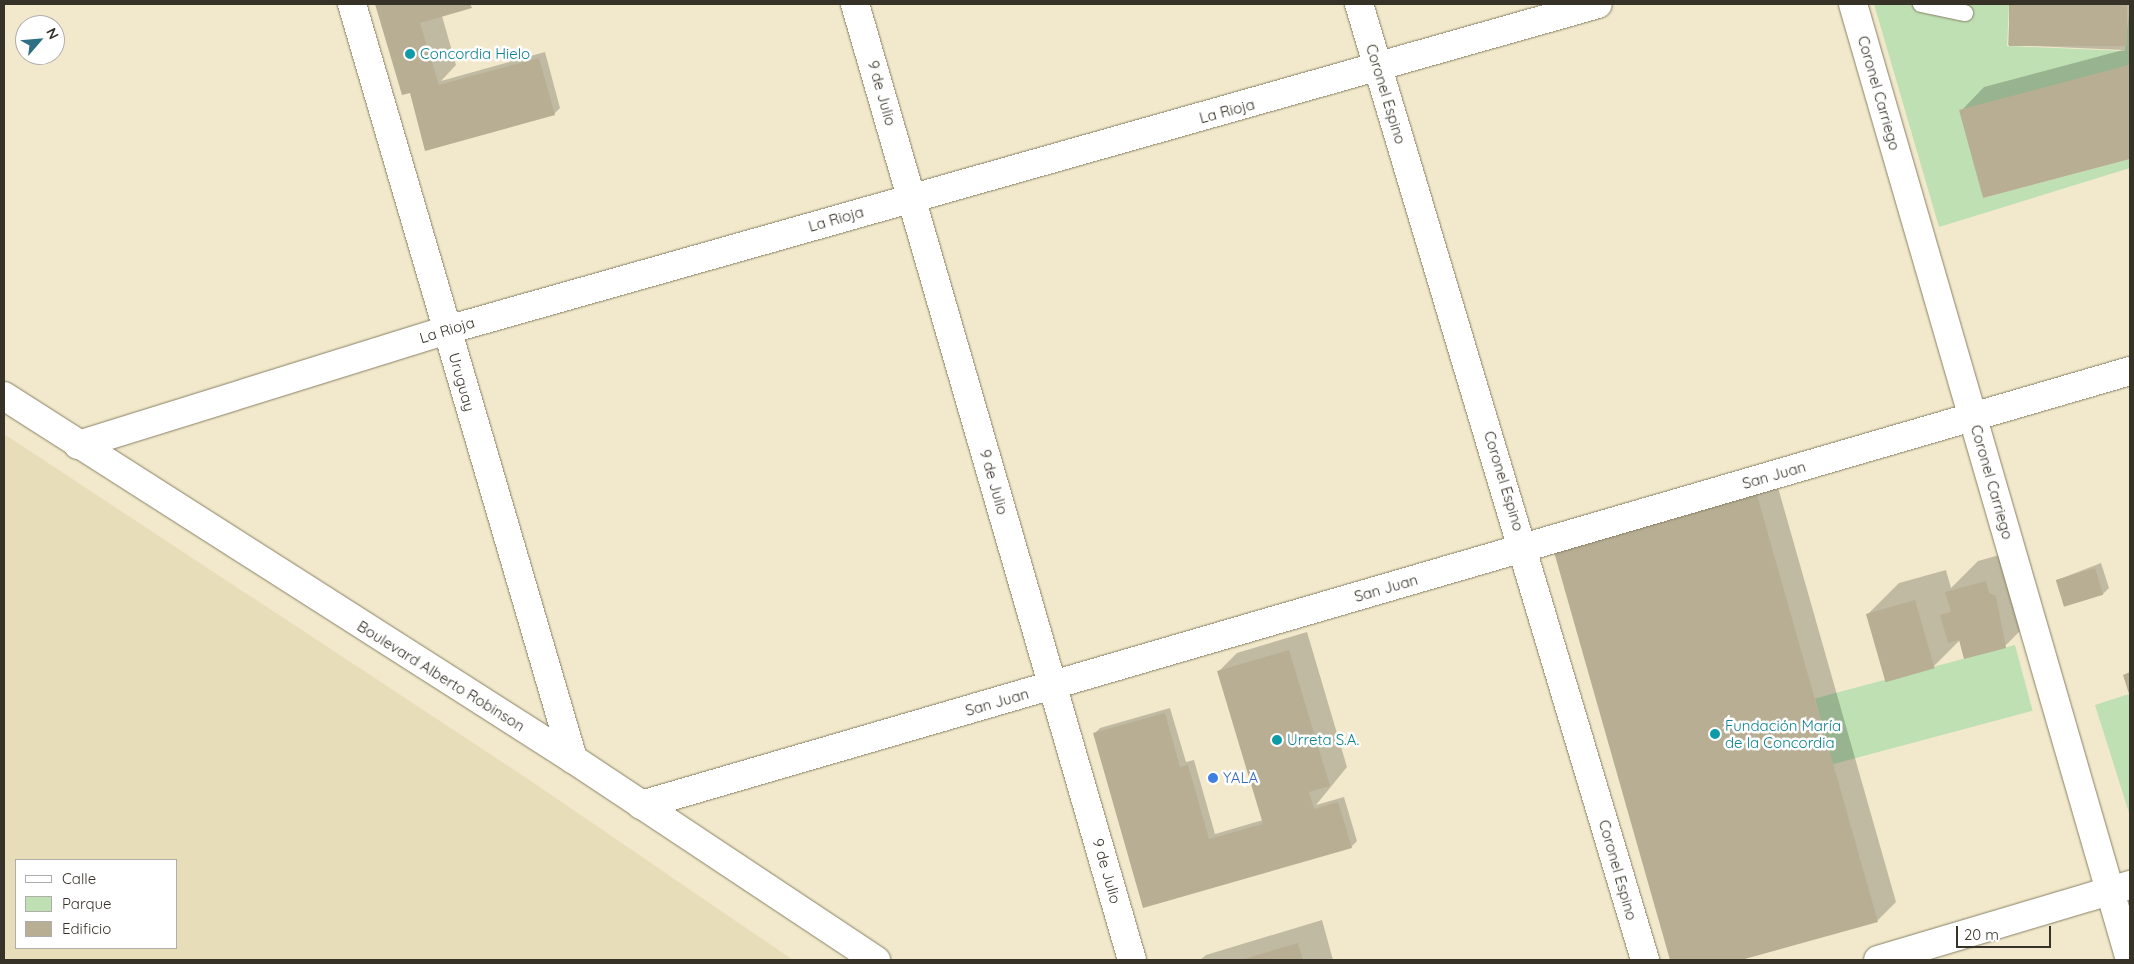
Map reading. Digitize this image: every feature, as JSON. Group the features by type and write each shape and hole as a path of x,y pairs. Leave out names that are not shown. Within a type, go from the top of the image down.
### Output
{"street":[{"name":"Uruguay","path":"352,4 573,759"},
{"name":"9 de Julio","path":"855,4 1132,960"},
{"name":"Coronel Espino","path":"1359,4 1524,548 1645,960"},
{"name":"La Rioja","path":"78,445 447,330 912,197 1379,69 1598,4"},
{"name":"Coronel Carriego","path":"1853,4 1973,417 2120,888 2130,960"},
{"name":"San Juan","path":"641,805 2130,371"},
{"name":"Boulevard Alberto Robinson","path":"4,396 78,445 573,759 876,960"},
{"path":"1878,960 2120,888"}],"lane":[{"path":"1921,4 1965,13"}],"shaded area":[{"path":"4,434 528,779 793,960 4,960"}],"green space":[{"path":"1874,4 2009,4 2007,46 2125,51 2130,4 2130,65 1960,110 1983,198 2130,159 2130,168 1939,227"},
{"path":"2015,645 2033,711 1833,764 1815,699"},
{"path":"2129,694 2130,698 2130,816 2095,705"}],"building":[{"path":"375,4 470,4 472,8 420,23 439,85 539,58 555,115 425,151 410,93 402,95"},
{"path":"2009,4 2127,4 2127,46 2009,46"},
{"path":"2130,65 2130,159 1983,198 1959,110"},
{"name":"Fundación María de la Concordia","path":"1757,495 1878,922 1741,960 1670,960 1554,552"},
{"path":"2095,568 2103,595 2064,607 2056,580"},
{"path":"1986,581 1989,593 1996,596 2006,648 1964,659 1959,640 1948,643 1940,615 1951,612 1945,592"},
{"path":"1915,600 1935,668 1886,682 1866,614"},
{"path":"1289,650 1330,786 1309,792 1314,809 1338,802 1352,848 1143,908 1093,733 1165,713 1180,767 1188,765 1209,839 1263,824 1217,671"},
{"path":"2130,672 2130,697 2123,675"},
{"path":"1298,943 1303,960 1241,960"}],"place":[{"name":"Concordia Hielo","path":"410,54"},
{"name":"Fundación María de la Concordia","path":"1715,734"},
{"name":"Urreta S.A.","path":"1277,740"},
{"name":"YALA","path":"1213,778"}]}
